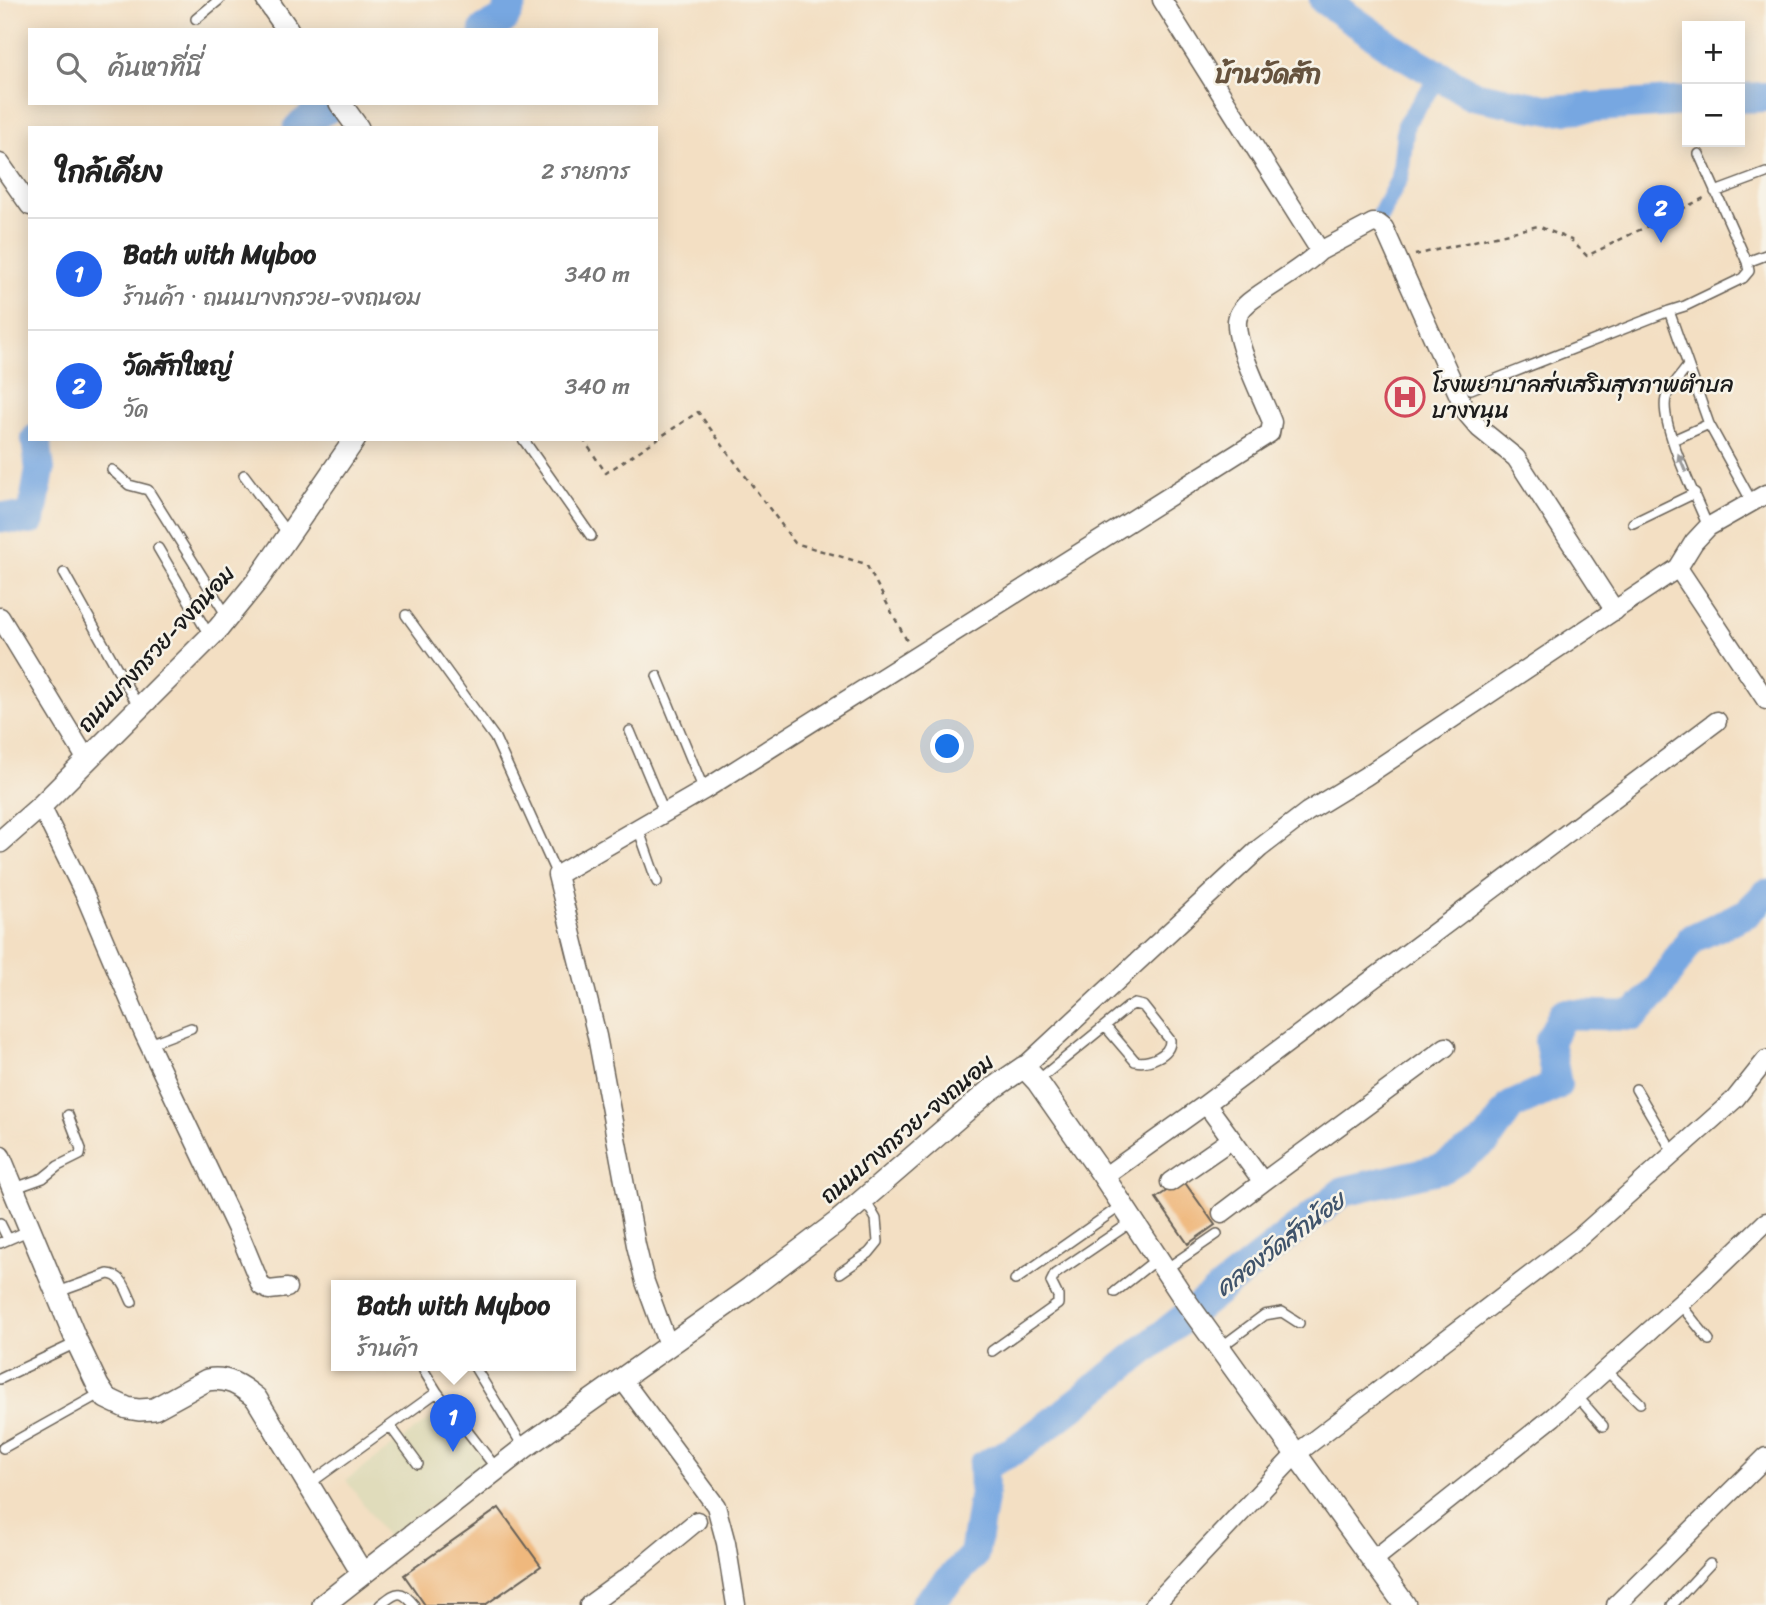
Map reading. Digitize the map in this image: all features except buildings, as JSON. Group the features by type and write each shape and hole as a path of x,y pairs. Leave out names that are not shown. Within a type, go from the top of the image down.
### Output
{"street":[{"path":"1162,0 1320,251"},
{"path":"341,105 356,125"},
{"path":"0,163 28,203"},
{"path":"668,1345 645,1282 636,1245 600,1047 557,875 704,790 1270,433 1272,422 1236,327 1237,315 1247,304 1301,268 1320,251 1373,223 1379,223 1384,228 1467,414 1479,428 1516,458 1615,611"},
{"name":"ถนนบางกรวย-จงถนอม","path":"0,842 41,806 228,617 257,580 354,441"},
{"path":"1405,1605 1185,1300 1104,1177 1030,1074 1260,848 1307,812 1678,568 1694,542 1708,527 1759,498"},
{"path":"1678,568 1766,700"},
{"path":"0,617 87,760"},
{"path":"1104,1177 1206,1104 1717,721"},
{"path":"41,806 84,893 149,1044 243,1240 261,1286 269,1290 287,1288"},
{"path":"1222,1213 1446,1047"},
{"path":"1154,1605 1296,1454 1579,1238 1735,1099 1766,1060"},
{"name":"ถนนบางกรวย-จงถนอม","path":"323,1605 343,1594 362,1573 496,1468 750,1288 865,1200 989,1091 1030,1074"},
{"path":"1206,1104 1263,1182"},
{"path":"1170,1182 1232,1139"},
{"path":"0,1157 77,1342 102,1392 114,1404 139,1410 153,1409 206,1380 216,1378 241,1385 256,1398 362,1573"},
{"path":"1372,1560 1577,1396 1766,1222"},
{"path":"621,1378 716,1506 726,1543 736,1605"},
{"path":"1616,1605 1766,1457"},
{"path":"589,1605 640,1568 697,1521"}],"lane":[{"path":"196,19 219,0"},
{"path":"1471,389 1685,306 1742,278 1749,271 1748,262 1699,154"},
{"path":"1715,192 1766,173"},
{"path":"1748,262 1766,255"},
{"path":"1669,311 1709,424 1759,498"},
{"path":"1687,367 1667,396 1665,411 1673,440 1708,527"},
{"path":"1673,440 1709,424"},
{"path":"524,441 591,536"},
{"path":"112,470 123,482 148,490 228,617"},
{"path":"244,475 288,534"},
{"path":"1633,523 1695,494"},
{"path":"159,548 210,637"},
{"path":"64,573 139,708"},
{"path":"406,615 495,738 557,875"},
{"path":"657,676 704,790"},
{"path":"630,731 664,812"},
{"path":"638,828 657,882"},
{"path":"1030,1074 1134,1004 1143,1006 1171,1040 1171,1046 1168,1051 1146,1063 1139,1062 1105,1026"},
{"path":"149,1044 191,1028"},
{"path":"1636,1089 1674,1154"},
{"path":"13,1189 43,1178 58,1166 80,1155 81,1149 68,1115"},
{"path":"840,1273 869,1253 878,1242 876,1219 865,1200"},
{"path":"1015,1280 1127,1213"},
{"path":"992,1351 1058,1304 1058,1296 1051,1282 1055,1274 1127,1213"},
{"path":"0,1223 4,1241 30,1230"},
{"path":"1115,1292 1217,1234"},
{"path":"56,1293 108,1274 115,1274 120,1277 132,1302"},
{"path":"1680,1304 1709,1340"},
{"path":"1221,1347 1264,1315 1282,1312 1299,1323"},
{"path":"0,1379 77,1342"},
{"path":"1606,1370 1640,1403"},
{"path":"424,1371 496,1468"},
{"path":"477,1371 524,1448"},
{"path":"3,1448 102,1392"},
{"path":"309,1484 437,1392"},
{"path":"1577,1396 1603,1426"},
{"path":"390,1426 418,1464"},
{"path":"1672,1605 1710,1564"},
{"path":"380,1605 400,1593 414,1605"}],"path":[{"path":"1399,262 1411,256 1538,226 1571,240 1587,256 1715,192"},
{"path":"658,439 698,412 795,544 866,564 915,657"},
{"path":"584,441 606,473 654,441"}],"shaded area":[{"path":"444,1409 489,1464 387,1537 346,1480"}],"waterway":[{"path":"488,28 504,19 513,0"},
{"path":"1324,0 1393,48 1472,95 1551,110 1682,101"},
{"path":"1380,216 1400,177 1406,123 1440,76"},
{"path":"1745,98 1766,97"},
{"path":"300,126 335,105"},
{"path":"0,517 31,520 40,470 36,441"},
{"name":"คลองวัดสักน้อย","path":"925,1605 974,1555 984,1492 983,1466 1015,1450 1063,1414 1344,1191 1443,1168 1487,1140 1511,1106 1557,1085 1549,1042 1563,1014 1633,1016 1657,991 1691,939 1747,913 1766,894"}],"place":[{"name":"วัดสักใหญ่","path":"1661,243"},
{"name":"โรงพยาบาลส่งเสริมสุขภาพตำบล บางขนุน","path":"1405,397"},
{"name":"Bath with Myboo","path":"453,1452"}],"district":[{"name":"บ้านวัดสัก","path":"1268,74"}]}
